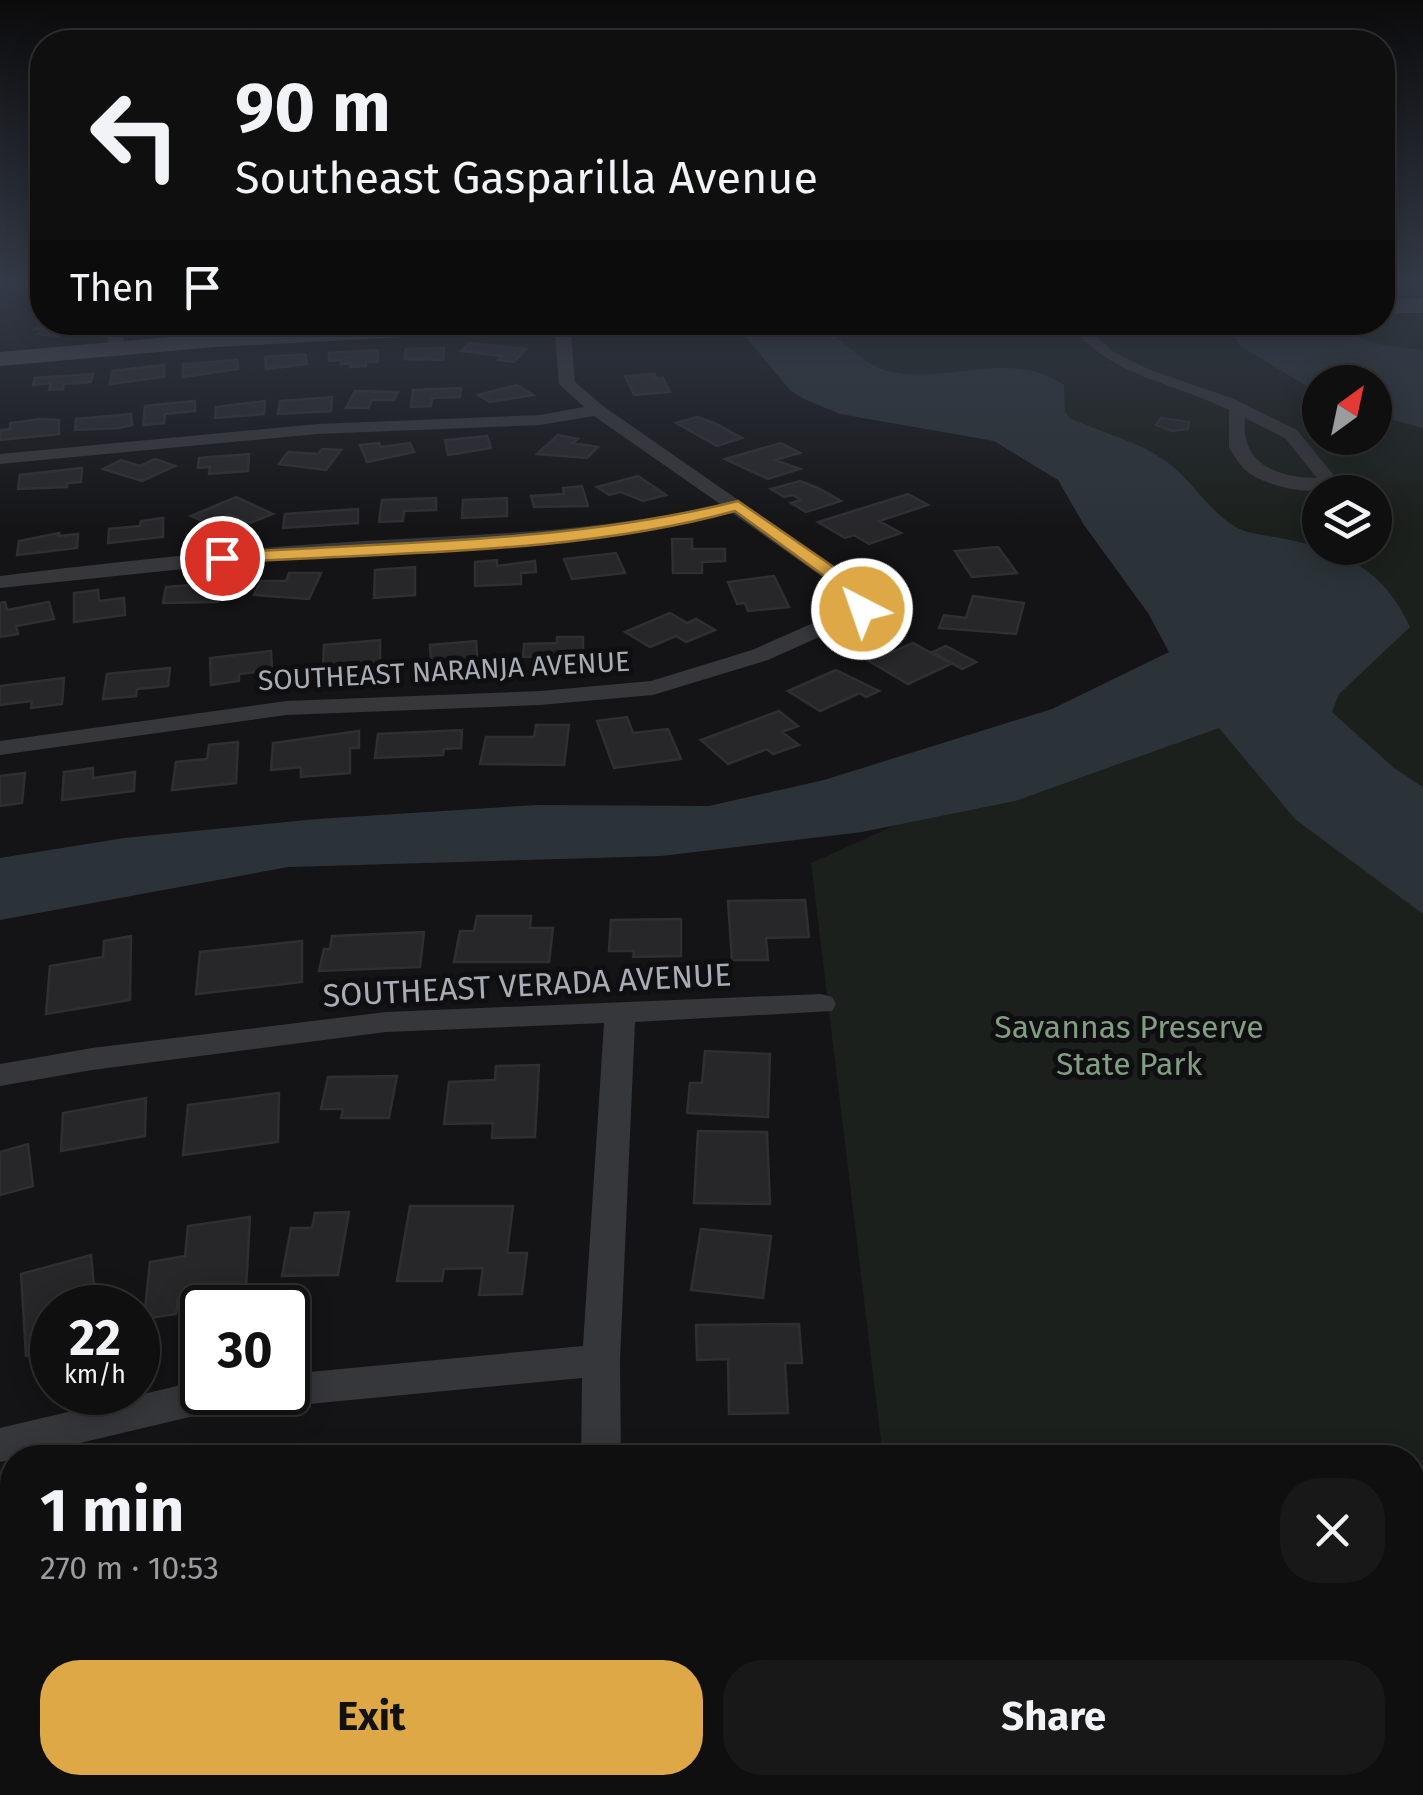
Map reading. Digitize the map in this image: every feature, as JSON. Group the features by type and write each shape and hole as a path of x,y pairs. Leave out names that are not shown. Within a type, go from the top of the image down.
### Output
{"street":[{"name":"SOUTHEAST NARANJA AVENUE","path":"0,748 286,708 540,698 654,688 760,654 862,609 858,592 597,410 567,384 565,364"},
{"path":"1126,364 1165,378"},
{"path":"1141,364 1292,434 1331,482 1279,483 1244,460 1232,431 1238,409"},
{"path":"0,459 242,435 540,420 597,410"},
{"path":"0,582 229,557 594,534 673,523 738,506"},
{"name":"SOUTHEAST VERADA AVENUE","path":"0,1076 92,1060 386,1022 821,1004"},
{"path":"601,1445 601,1360 620,1015"},
{"path":"310,1388 601,1360"},
{"path":"0,1445 180,1402"}],"green space":[{"name":"Savannas Preserve State Park","path":"830,364 1423,364 1423,1445 882,1445 811,863 1269,657 1115,469 869,398"}],"shaded area":[{"path":"768,364 872,364 897,373 918,374 1004,368 1045,375 1064,385 1065,412 1070,418 1156,454 1234,526 1302,544 1302,565 1358,565 1375,577 1400,607 1410,627 1339,694 1332,712 1394,768 1423,787 1423,914 1295,819 1219,728 1015,801 862,832 661,856 288,867 0,920 0,858 124,838 317,819 537,805 709,806 824,780 1052,709 1169,652 1148,613 1084,525 1058,480 994,441 840,414 791,391"},
{"path":"1270,364 1423,364 1423,428 1392,420 1392,365 1302,365 1302,383"}],"building":[{"path":"183,364 237,364 238,369 183,377"},
{"path":"266,364 307,364 266,369"},
{"path":"164,365 164,377 110,384 112,371"},
{"path":"93,374 91,382 64,384 63,389 49,390 51,383 33,385 35,378"},
{"path":"654,374 657,379 663,378 670,392 634,395 625,376"},
{"path":"517,385 533,395 490,402 478,395"},
{"path":"461,388 460,397 432,398 431,406 411,407 413,390"},
{"path":"355,391 398,392 394,400 372,400 368,408 346,408"},
{"path":"332,397 331,411 278,414 280,401"},
{"path":"195,401 195,411 165,414 164,423 143,425 145,406"},
{"path":"265,401 264,414 215,418 216,407"},
{"path":"131,414 132,425 75,430 76,419"},
{"path":"697,417 742,438 717,446 676,423"},
{"path":"1161,418 1189,422 1188,429 1172,431 1156,425"},
{"path":"59,420 59,434 0,440 1,430 10,429 10,423"},
{"path":"558,435 578,439 573,443 598,447 587,458 537,454"},
{"path":"487,436 491,448 448,455 445,440"},
{"path":"379,443 381,447 410,443 414,452 367,462 360,445"},
{"path":"781,443 800,453 775,460 800,469 768,479 725,459"},
{"path":"322,449 341,450 326,470 279,464 288,452 318,454"},
{"path":"249,454 248,471 209,474 210,467 198,468 199,458"},
{"path":"155,459 175,466 142,481 103,469 121,460 140,466"},
{"path":"82,468 81,482 67,483 67,487 18,489 20,475"},
{"path":"638,476 666,495 643,501 621,492 609,495 597,487"},
{"path":"800,481 841,501 806,512 791,503 801,500 793,495 784,497 771,489"},
{"path":"582,486 588,506 534,507 531,496 564,494 563,488"},
{"path":"908,494 928,505 879,521 901,533 869,544 854,535 845,538 818,522"},
{"path":"236,497 273,514 250,523 229,514 207,523 191,516"},
{"path":"436,498 436,510 404,511 403,521 379,522 382,500"},
{"path":"507,498 507,516 462,518 463,500"},
{"path":"358,509 358,523 283,528 285,514"},
{"path":"163,518 163,537 108,543 109,529 140,526 141,521"},
{"path":"59,533 78,534 77,548 17,555 19,541"},
{"path":"672,539 692,539 692,549 725,549 725,561 702,562 702,573 673,573"},
{"path":"998,547 1017,573 972,577 955,551"},
{"path":"616,553 625,573 572,579 564,559"},
{"path":"497,560 497,566 535,561 536,572 521,573 521,584 475,586 475,562"},
{"path":"415,567 415,595 374,598 375,570"},
{"path":"289,573 321,573 309,599 254,595 261,581 286,581"},
{"path":"774,576 789,607 748,611 745,603 737,604 728,582"},
{"path":"220,583 218,602 163,603 166,587"},
{"path":"98,590 99,601 124,598 125,615 74,622 74,593"},
{"path":"973,596 1024,603 1016,634 939,628 944,615 966,618"},
{"path":"5,602 7,610 49,602 54,619 16,626 18,634 0,637 0,603"},
{"path":"670,613 687,623 696,619 715,630 686,642 676,636 650,647 625,632"},
{"path":"557,637 583,637 583,662 555,663 555,656 523,657 524,644 557,643"},
{"path":"380,640 380,670 351,673 351,666 323,668 324,645"},
{"path":"476,641 478,667 457,669 457,661 431,663 430,645"},
{"path":"872,642 890,653 913,643 951,664 908,684 852,651"},
{"path":"946,646 976,662 962,669 933,652"},
{"path":"271,651 272,670 239,674 239,681 211,685 210,658"},
{"path":"170,668 168,686 137,689 136,696 103,699 107,674"},
{"path":"836,670 879,691 866,697 860,693 820,711 788,691"},
{"path":"64,678 62,704 31,708 32,701 0,705 0,686"},
{"path":"779,711 798,726 782,732 799,745 773,754 767,749 728,764 701,740"},
{"path":"627,717 633,733 668,729 681,759 614,768 597,721"},
{"path":"536,725 569,725 564,765 480,764 486,737 534,737"},
{"path":"462,730 461,748 444,749 443,755 375,758 378,734"},
{"path":"359,731 359,748 350,748 350,773 301,777 301,767 271,770 273,743"},
{"path":"238,742 236,783 172,790 176,762 207,759 209,745"},
{"path":"93,768 93,778 135,772 134,791 62,800 64,772"},
{"path":"25,773 22,803 0,806 0,776"},
{"path":"805,900 809,937 766,938 768,960 732,960 728,901"},
{"path":"477,916 531,916 530,928 553,928 549,962 454,962 460,931 474,931"},
{"path":"681,919 681,956 633,957 634,951 609,951 611,920"},
{"path":"424,932 420,967 319,971 332,936"},
{"path":"131,936 130,1000 46,1014 50,966 103,957 104,941"},
{"path":"302,941 302,982 196,994 200,952"},
{"path":"705,1051 770,1054 768,1117 687,1113 690,1083 702,1083"},
{"path":"539,1065 535,1137 492,1138 493,1123 444,1124 449,1082 495,1080 496,1066"},
{"path":"397,1076 389,1118 341,1118 343,1109 321,1109 328,1077"},
{"path":"279,1093 278,1142 183,1155 188,1105"},
{"path":"146,1098 145,1136 61,1151 63,1113"},
{"path":"698,1131 767,1132 770,1204 694,1203"},
{"path":"28,1144 33,1186 0,1195 0,1152"},
{"path":"410,1206 513,1206 507,1253 527,1253 522,1294 479,1295 483,1268 444,1269 442,1281 397,1281"},
{"path":"349,1212 338,1275 282,1276 291,1228 312,1228 315,1213"},
{"path":"250,1217 246,1285 180,1285 176,1314 160,1316 160,1285 148,1285 150,1262 185,1256 188,1226"},
{"path":"701,1229 771,1236 763,1298 691,1290"},
{"path":"91,1255 94,1285 30,1285 30,1355 26,1356 21,1274"},
{"path":"799,1324 802,1363 785,1363 788,1413 729,1414 728,1359 697,1360 696,1325"}],"route":[{"path":"222,558 594,534 673,523 738,506 858,592 862,609"}]}
